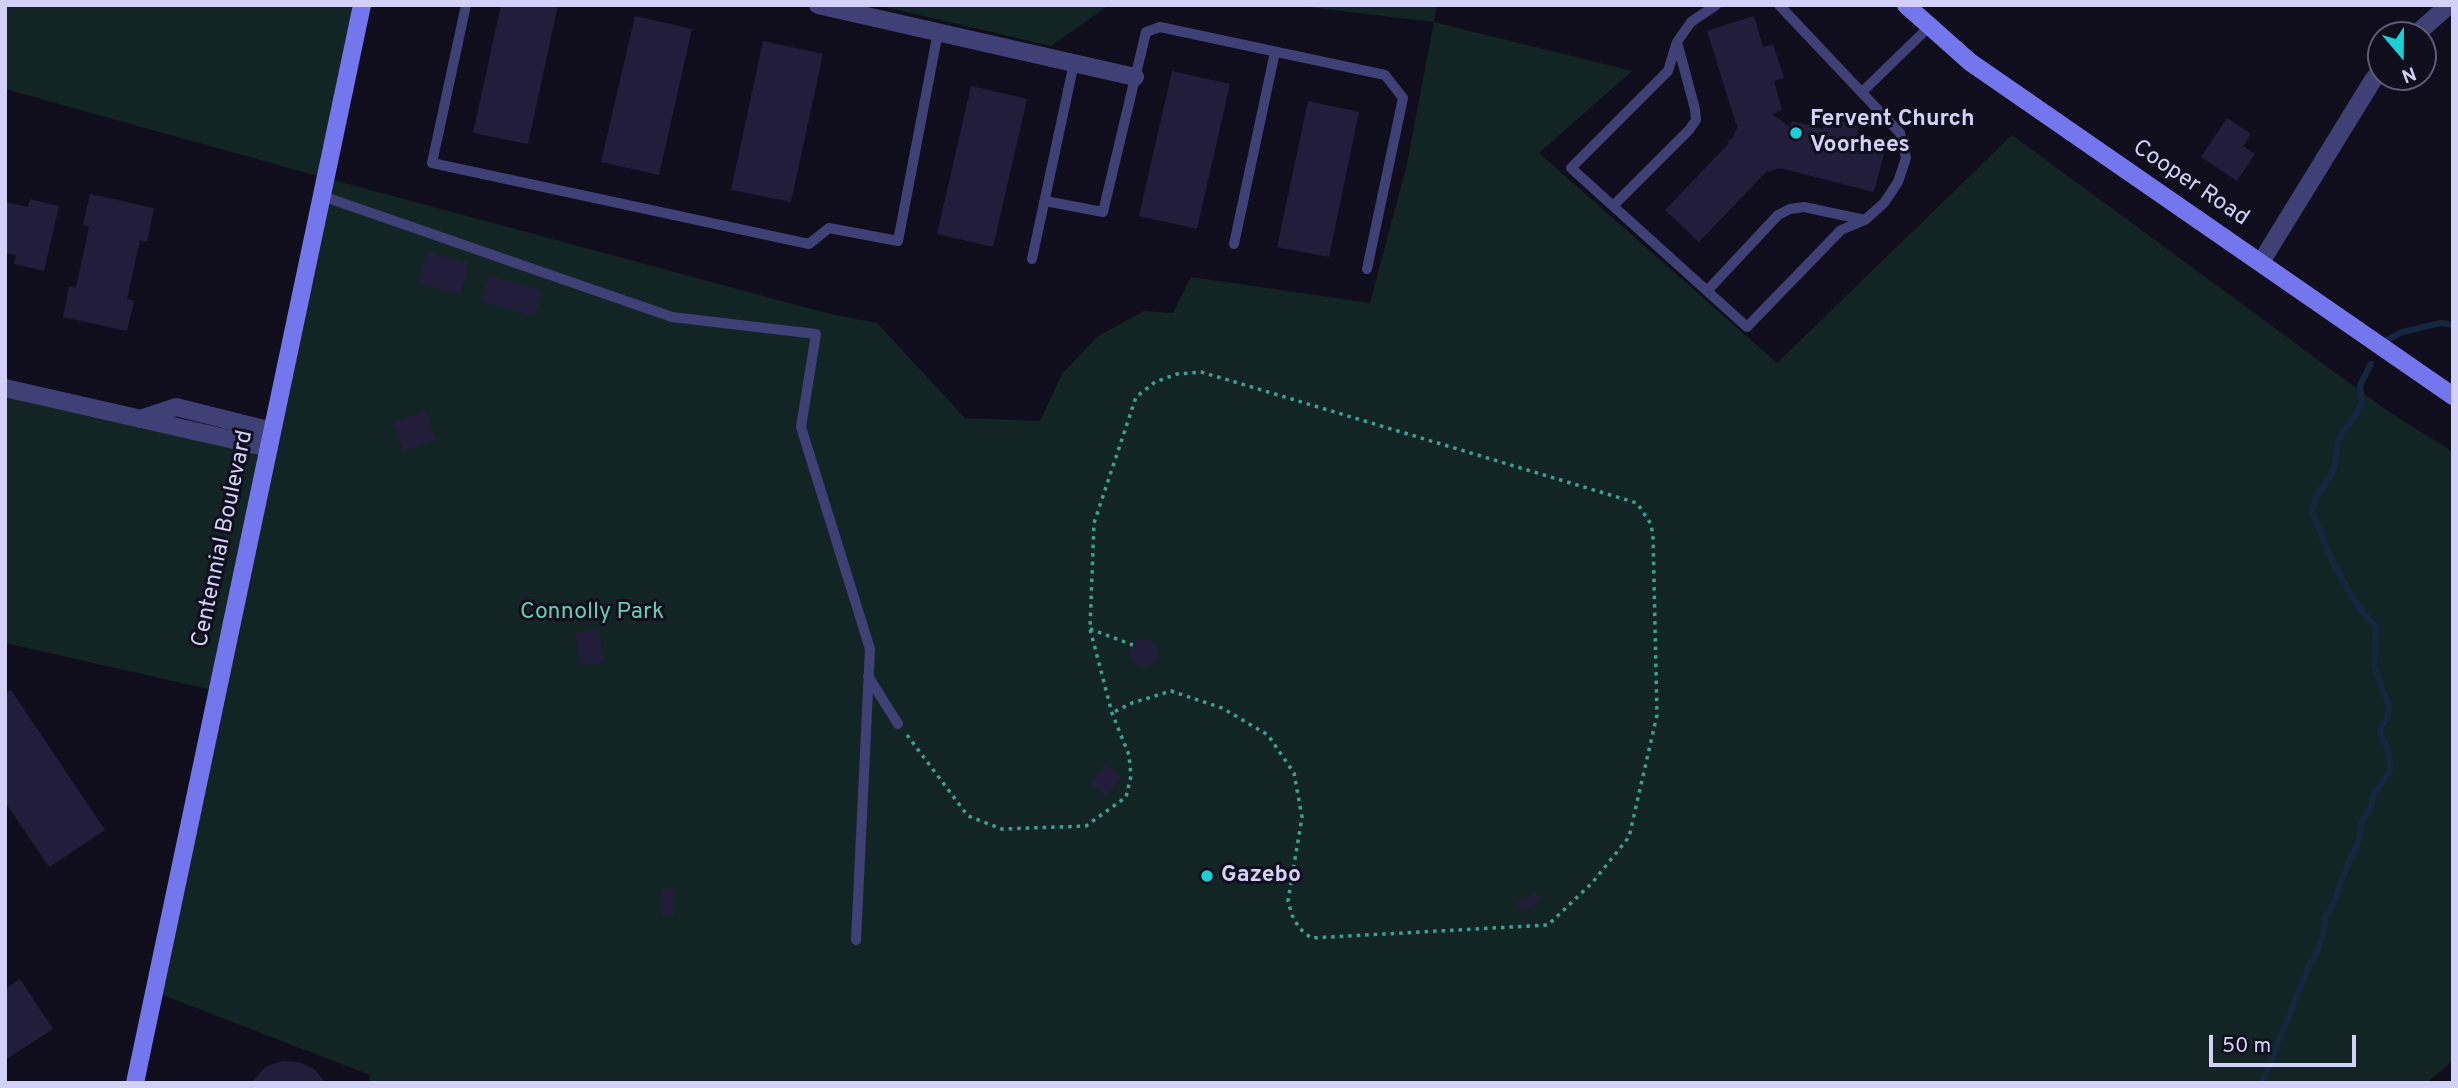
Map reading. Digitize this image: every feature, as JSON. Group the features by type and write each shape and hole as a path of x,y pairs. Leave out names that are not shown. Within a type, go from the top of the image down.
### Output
{"main road":[{"name":"Centennial Boulevard","path":"135,1083 362,5"},
{"name":"Cooper Road","path":"1906,5 1970,62 2453,396"}],"street":[{"path":"818,5 1135,77"},
{"path":"2431,21 2449,5"},
{"path":"2261,262 2367,90"},
{"path":"5,388 140,419 176,407 270,439"}],"lane":[{"path":"466,5 432,163 809,244 829,228 898,241 937,32"},
{"path":"1716,5 1691,22 1677,42 1668,71 1571,168 1747,327 1841,230 1865,220 1884,203 1898,182 1906,158 1900,132 1779,5"},
{"path":"1862,92 1930,26"},
{"path":"1045,201 1104,212 1146,32 1160,27 1385,75 1403,97 1367,269"},
{"path":"1613,206 1696,120 1677,42"},
{"path":"1234,244 1275,52"},
{"path":"1032,259 1074,63"},
{"path":"322,196 672,317 816,334 801,427 870,649 856,940"},
{"path":"1707,291 1778,215 1790,209 1804,207 1865,220"},
{"path":"868,676 898,724"}],"path":[{"path":"898,724 968,816 1002,829 1086,826 1126,797 1131,776 1129,755 1112,713 1090,629 1094,523 1136,397 1154,382 1177,374 1201,372 1637,503 1651,524 1657,715 1629,837 1591,883 1548,925 1311,938 1299,928 1288,901 1302,817 1294,774 1268,735 1222,708 1171,691 1132,703 1112,713"},
{"path":"1090,629 1133,645"}],"green space":[{"name":"Connolly Park","path":"5,5 362,5 326,178 830,314 877,323 965,418 1040,421 1062,374 1098,336 1144,311 1173,313 1191,277 1370,303 1407,164 1434,22 1632,71 1539,153 1777,363 2012,135 2389,412 2453,452 2453,1061 2426,1083 369,1083 370,1075 152,991 217,691 5,643 5,388 268,448 325,178 5,89"},
{"path":"877,5 1109,5 1051,46"},
{"path":"1292,5 1437,5 1434,22"}],"building":[{"path":"501,5 558,5 528,144 473,133"},
{"path":"635,16 692,29 659,175 601,162"},
{"name":"Fervent Church Voorhees","path":"1754,16 1763,47 1773,44 1784,78 1774,81 1782,110 1772,114 1790,127 1792,121 1823,129 1826,118 1859,126 1856,138 1886,146 1874,192 1780,168 1766,172 1699,242 1665,210 1729,143 1727,140 1732,139 1738,125 1707,31"},
{"path":"763,41 823,54 791,202 731,190"},
{"path":"1172,71 1230,84 1197,229 1139,216"},
{"path":"971,86 1027,99 993,247 937,234"},
{"path":"1308,101 1359,112 1329,257 1277,247"},
{"path":"2227,118 2251,134 2243,146 2255,154 2237,181 2201,157"},
{"path":"90,194 154,208 147,242 140,240 127,299 134,301 127,331 63,317 69,286 76,288 89,227 83,225"},
{"path":"30,199 59,206 44,271 14,264 16,255 5,253 5,202 28,207"},
{"path":"427,252 469,263 461,294 419,284"},
{"path":"489,276 542,290 535,316 482,302"},
{"path":"426,411 436,440 403,451 393,422"},
{"path":"599,629 604,662 581,666 575,633"},
{"path":"1144,639 1154,643 1158,653 1154,663 1144,667 1134,663 1130,653 1134,643"},
{"path":"11,690 105,830 49,867 5,802 5,693"},
{"path":"1104,764 1121,776 1107,796 1090,784"},
{"name":"Gazebo","path":"1206,870 1212,876 1206,882 1200,876"},
{"path":"674,888 674,915 662,915 662,889"},
{"path":"1535,893 1540,896 1540,902 1523,911 1518,908 1518,902"},
{"path":"20,979 53,1029 5,1060 5,989"},
{"path":"282,1061 299,1062 314,1069 326,1083 251,1083 265,1067"}],"waterway":[{"path":"2387,340 2402,332 2441,323 2453,325"},
{"path":"2262,1083 2308,968 2317,952 2325,917 2334,903 2359,840 2362,822 2371,807 2373,796 2391,769 2388,749 2380,734 2389,706 2374,667 2376,627 2350,593 2332,560 2312,513 2316,496 2335,465 2338,440 2362,404 2360,385 2371,364"}],"place":[{"name":"Fervent Church Voorhees","path":"1796,133"},
{"name":"Gazebo","path":"1207,876"}]}
